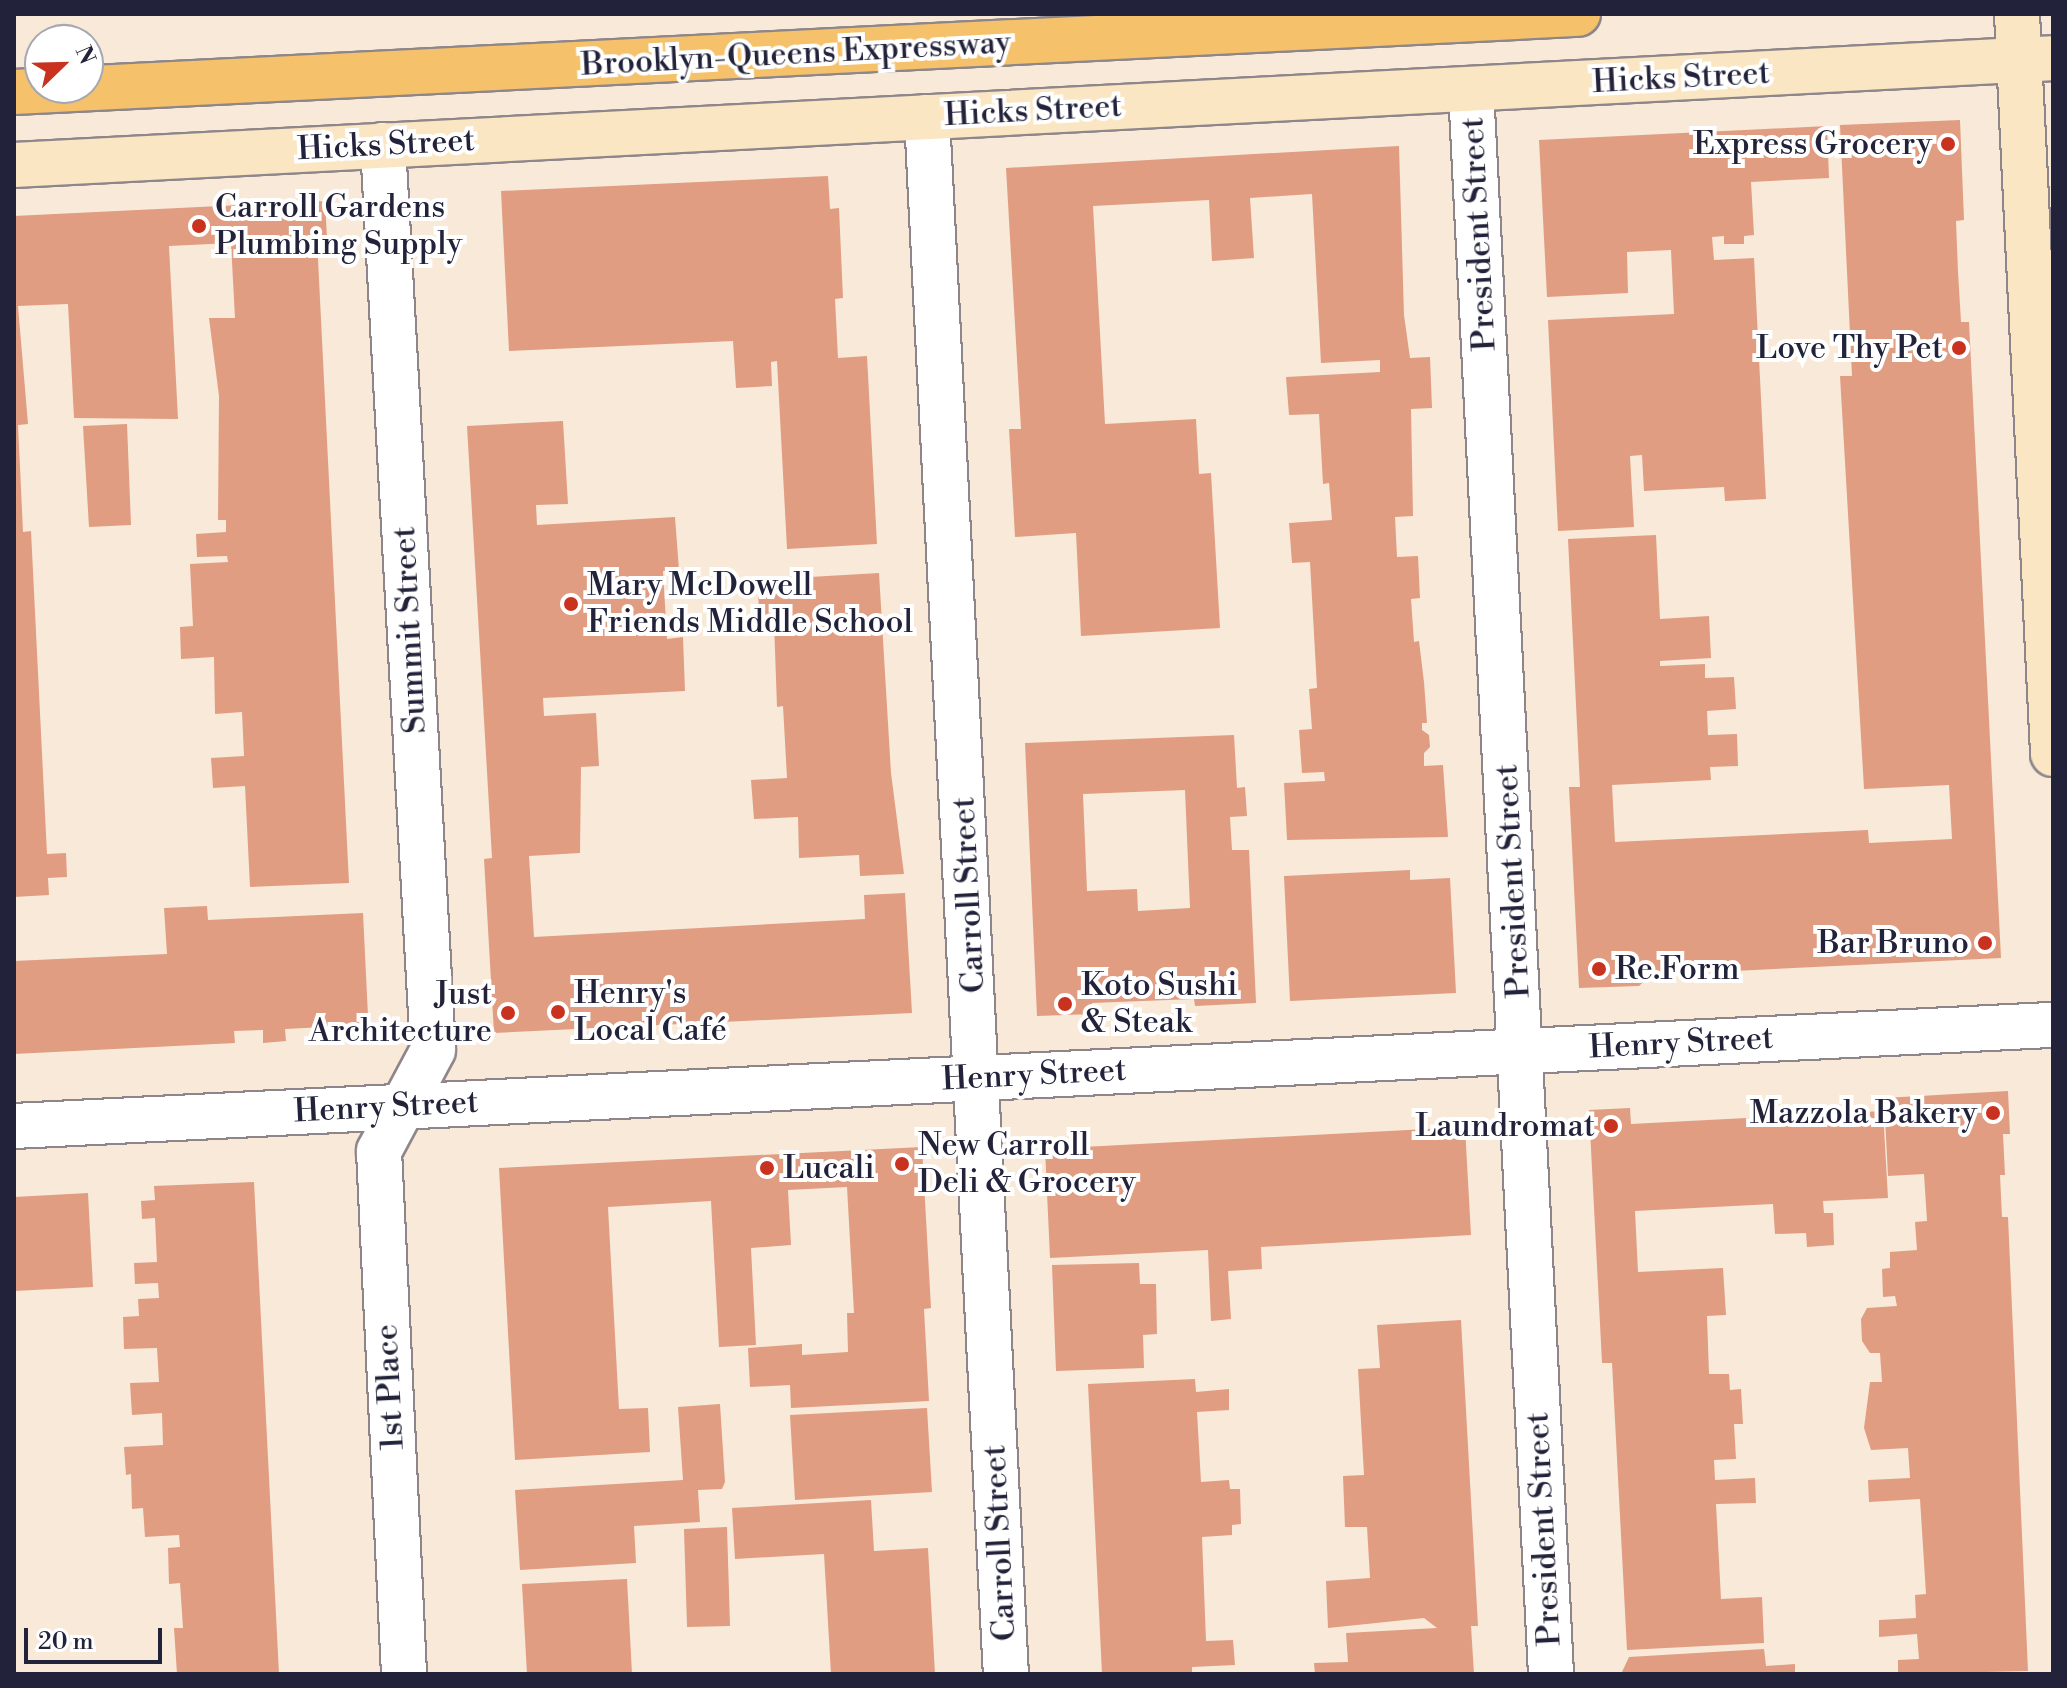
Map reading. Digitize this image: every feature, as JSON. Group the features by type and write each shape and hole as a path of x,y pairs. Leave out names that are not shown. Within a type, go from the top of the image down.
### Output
{"highway":[{"name":"Brooklyn-Queens Expressway","path":"104,93 1578,14"}],"street":[{"name":"Hicks Street","path":"14,165 1471,89 2027,40"},
{"path":"2027,40 2053,754"},
{"name":"President Street","path":"1471,89 1522,1051 1551,1674"},
{"name":"Carroll Street","path":"927,117 1006,1674"},
{"name":"Summit Street","path":"383,145 433,1050 402,1107"},
{"name":"Henry Street","path":"14,1126 2053,1025"},
{"name":"1st Place","path":"402,1107 379,1151 404,1674"}],"building":[{"path":"1960,120 1964,220 1956,221 1958,272 1961,322 1969,322 2001,958 1651,975 1639,986 1579,988 1569,787 1580,787 1568,539 1656,535 1660,619 1709,616 1711,658 1660,661 1660,666 1705,664 1705,678 1734,677 1736,709 1707,711 1708,735 1737,734 1738,766 1710,767 1711,780 1612,785 1615,842 1868,830 1869,843 1952,839 1949,785 1864,789 1840,376 1852,376 1840,125"},
{"path":"1827,126 1829,178 1751,182 1754,235 1744,236 1744,244 1724,244 1724,236 1712,237 1714,260 1754,258 1766,499 1725,501 1724,487 1644,491 1642,455 1630,456 1634,527 1558,531 1548,320 1674,314 1671,250 1627,252 1628,293 1547,297 1539,140"},
{"path":"1399,146 1404,315 1410,358 1430,357 1432,408 1411,409 1413,516 1395,517 1397,557 1418,556 1420,598 1411,599 1414,642 1419,641 1424,682 1427,723 1422,723 1422,730 1429,735 1430,747 1424,753 1424,766 1443,765 1448,837 1287,840 1284,783 1325,781 1324,772 1302,773 1299,730 1312,729 1309,689 1317,688 1310,562 1292,563 1289,523 1332,520 1329,483 1323,484 1319,414 1289,415 1286,377 1380,372 1380,360 1321,363 1312,194 1250,198 1254,258 1212,261 1209,200 1093,206 1105,424 1196,419 1199,474 1211,473 1220,628 1081,636 1076,533 1015,537 1009,429 1021,429 1006,168"},
{"path":"828,176 830,209 839,208 843,298 835,299 838,358 867,356 877,544 787,549 777,361 771,362 772,386 736,388 733,341 509,351 501,191"},
{"path":"325,201 327,238 317,239 349,883 250,887 245,786 213,788 211,758 244,756 242,712 215,714 214,657 181,659 180,627 193,626 190,564 228,562 227,556 197,557 196,534 226,532 226,520 218,520 219,396 209,318 235,318 231,243 169,246 178,419 74,418 68,304 18,306 28,424 18,425 23,532 31,531 47,854 66,853 67,877 48,878 49,895 14,897 14,216"},
{"path":"563,421 568,504 536,505 537,525 675,517 679,570 663,571 667,639 683,637 685,691 543,698 544,716 596,713 599,766 581,767 580,853 529,856 534,937 865,919 864,895 905,893 912,1013 494,1033 484,859 492,858 467,426"},
{"path":"127,424 131,525 89,527 83,426"},
{"path":"879,573 891,773 904,874 860,876 859,855 799,858 798,817 754,819 751,780 787,778 783,706 777,707 774,622 760,622 757,580"},
{"path":"1234,735 1237,788 1245,787 1247,816 1230,817 1232,850 1249,850 1256,1003 1195,1006 1194,999 1092,1003 1093,1014 1037,1016 1025,743","holes":["1185,790 1190,908 1138,911 1137,889 1087,891 1083,794"]},
{"path":"1410,870 1410,880 1450,878 1456,993 1290,1001 1284,876"},
{"path":"207,906 208,920 363,913 369,1036 346,1037 346,1026 285,1029 286,1041 263,1043 263,1030 234,1031 235,1043 14,1054 14,961 167,954 164,908"},
{"path":"2008,1091 2010,1134 2003,1134 2005,1175 2000,1175 2002,1217 2008,1217 2028,1671 1898,1674 1898,1660 1919,1659 1917,1634 1879,1637 1879,1620 1916,1618 1915,1595 1926,1594 1920,1499 1869,1502 1868,1480 1910,1478 1908,1448 1871,1450 1864,1428 1870,1382 1882,1382 1880,1353 1870,1353 1862,1341 1861,1319 1867,1308 1897,1306 1895,1296 1883,1297 1882,1269 1890,1268 1890,1252 1917,1250 1915,1222 1927,1221 1924,1174 1888,1176 1884,1098"},
{"path":"1630,1108 1631,1124 1883,1111 1888,1198 1823,1201 1824,1213 1833,1213 1834,1245 1807,1247 1806,1233 1775,1234 1773,1204 1635,1211 1638,1272 1723,1268 1726,1315 1707,1316 1709,1374 1729,1374 1730,1390 1741,1389 1743,1424 1734,1424 1736,1459 1714,1460 1715,1480 1755,1478 1756,1503 1716,1504 1721,1599 1762,1597 1764,1643 1627,1650 1612,1363 1602,1363 1589,1110"},
{"path":"1465,1127 1471,1235 1261,1247 1262,1269 1228,1271 1231,1319 1211,1321 1208,1250 1050,1258 1045,1149"},
{"path":"922,1147 931,1308 924,1309 929,1401 791,1408 790,1385 750,1387 748,1348 802,1344 802,1355 848,1352 847,1313 854,1313 847,1187 788,1190 791,1245 751,1248 756,1345 719,1347 711,1201 608,1207 619,1409 648,1408 650,1452 515,1460 499,1168"},
{"path":"254,1182 279,1674 177,1674 174,1628 183,1628 180,1583 169,1584 168,1548 180,1547 179,1535 145,1537 143,1508 132,1509 131,1474 126,1475 124,1447 163,1445 162,1413 132,1415 130,1383 159,1382 157,1348 124,1349 123,1317 139,1316 138,1299 159,1298 158,1283 135,1284 134,1263 157,1262 155,1218 142,1219 141,1201 155,1200 154,1186"},
{"path":"88,1193 93,1287 14,1291 14,1197"},
{"path":"1139,1263 1140,1284 1156,1284 1157,1334 1143,1335 1144,1368 1056,1371 1052,1265"},
{"path":"1461,1320 1478,1626 1471,1626 1474,1674 1315,1674 1314,1663 1348,1662 1346,1633 1437,1628 1424,1618 1328,1628 1326,1581 1370,1578 1367,1527 1345,1527 1343,1476 1364,1475 1358,1369 1380,1368 1377,1325"},
{"path":"1195,1379 1196,1392 1229,1389 1229,1410 1197,1412 1201,1482 1229,1480 1230,1489 1240,1489 1241,1524 1232,1525 1232,1535 1202,1537 1206,1641 1233,1640 1235,1665 1192,1667 1192,1674 1102,1674 1088,1384"},
{"path":"720,1404 725,1482 722,1489 698,1490 700,1522 634,1526 636,1563 520,1570 515,1490 683,1480 678,1407"},
{"path":"927,1408 932,1492 795,1500 790,1415"},
{"path":"871,1500 874,1551 928,1548 935,1674 831,1674 824,1554 735,1559 732,1508"},
{"path":"727,1527 730,1626 687,1627 684,1529"},
{"path":"627,1579 632,1674 527,1674 522,1584"},
{"path":"1764,1649 1766,1666 1795,1664 1795,1674 1621,1674 1629,1657"}],"place":[{"name":"Express Grocery","path":"1948,144"},
{"name":"Carroll Gardens Plumbing Supply","path":"199,226"},
{"name":"Love Thy Pet","path":"1959,348"},
{"name":"Mary McDowell Friends Middle School","path":"571,604"},
{"name":"Bar Bruno","path":"1985,943"},
{"name":"Re.Form","path":"1599,969"},
{"name":"Koto Sushi & Steak","path":"1065,1004"},
{"name":"Henry's Local Café","path":"558,1012"},
{"name":"Just Architecture","path":"508,1013"},
{"name":"Mazzola Bakery","path":"1993,1113"},
{"name":"Laundromat","path":"1611,1126"},
{"name":"New Carroll Deli & Grocery","path":"902,1164"},
{"name":"Lucali","path":"767,1168"}]}
